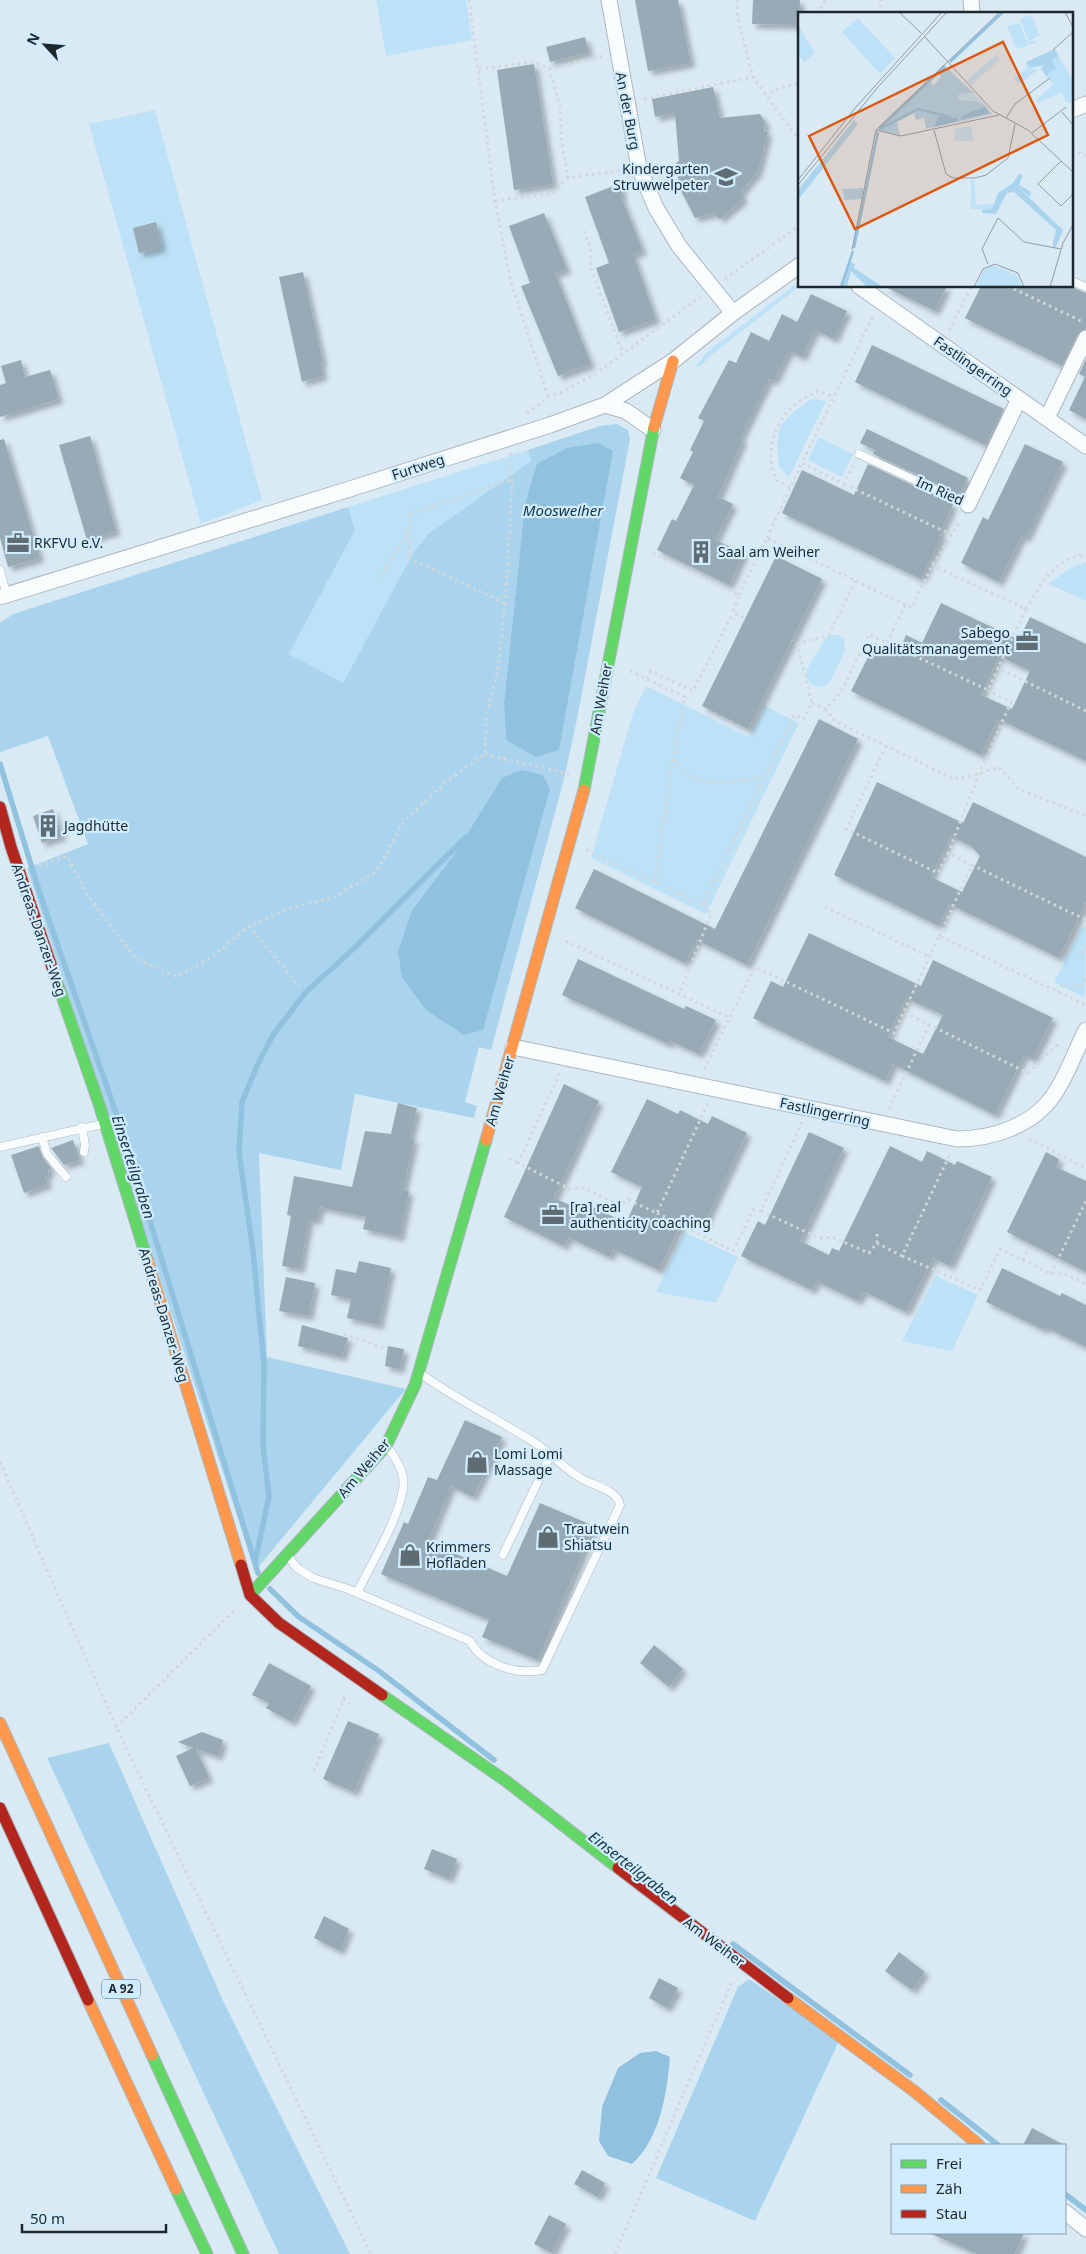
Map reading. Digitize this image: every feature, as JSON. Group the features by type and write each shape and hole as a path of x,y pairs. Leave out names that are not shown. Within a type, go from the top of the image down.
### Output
{"main road":[{"name":"Am Weiher","path":"673,361 653,430 587,778 513,1047 419,1372 386,1446 250,1595 279,1623 506,1781 740,1962 908,2087 978,2144"},
{"name":"Andreas-Danzer-Weg","path":"0,808 11,847 105,1124 250,1595"},
{"name":"A 92","path":"0,1723 242,2254"},
{"name":"A 92","path":"0,1808 121,2074 207,2254"}],"street":[{"name":"An der Burg","path":"609,0 639,168 656,208 679,246 733,313"},
{"path":"1074,109 1086,104"},
{"name":"Furtweg","path":"4,596 508,438 604,405 673,361 733,313 798,266"},
{"name":"Fastlingerring","path":"862,288 1086,446"},
{"path":"1047,418 1086,338"},
{"name":"Im Ried","path":"968,504 1019,399"},
{"path":"604,405 626,411 653,430"},
{"name":"Fastlingerring","path":"513,1047 957,1139 978,1139 1010,1129 1034,1116 1053,1096 1086,1030"},
{"path":"1066,2213 1086,2229"}],"lane":[{"path":"1074,282 1086,288"},
{"name":"Im Ried","path":"859,454 968,504"},
{"path":"0,570 4,596"},
{"path":"0,1147 82,1127 105,1124"},
{"path":"82,1127 85,1145 84,1152"},
{"path":"42,1137 47,1154 66,1177"},
{"path":"287,1555 297,1568 313,1578 357,1593 470,1641 474,1648 494,1663 512,1670 530,1672 542,1670 620,1505 619,1499 568,1471 531,1440 449,1394 419,1372"},
{"path":"357,1593 392,1522 404,1488 398,1460 386,1446"},
{"path":"503,1554 550,1456"}],"path":[{"path":"469,0 495,201 510,278 548,397"},
{"path":"737,0 738,19 753,77 798,139"},
{"path":"818,12 826,0"},
{"path":"479,69 533,62 549,68 617,52"},
{"path":"549,68 560,106 561,137 568,178"},
{"path":"626,102 753,77"},
{"path":"764,94 798,83"},
{"path":"1074,151 1086,156"},
{"path":"495,201 551,194 568,178 639,168"},
{"path":"520,418 548,397 564,392 623,354 798,226"},
{"path":"584,231 592,250 590,266 623,354"},
{"path":"942,343 971,288"},
{"path":"1012,288 1086,323"},
{"path":"647,679 651,671 693,691 733,612 790,487 879,302"},
{"path":"790,487 776,480 771,457 776,425 803,397 819,391 833,397"},
{"path":"485,754 486,719 498,669 505,603 512,480 508,438"},
{"path":"844,484 859,454"},
{"path":"802,463 952,535"},
{"path":"505,603 408,558 410,514 512,480"},
{"path":"767,538 912,608 932,565 952,535 968,504"},
{"path":"382,576 410,528"},
{"path":"653,553 739,596"},
{"path":"988,690 1026,609 1044,576 1070,557 1086,554"},
{"path":"932,565 1026,609"},
{"path":"792,642 797,644 829,635 855,581"},
{"path":"887,642 906,605"},
{"path":"733,612 745,618"},
{"path":"824,709 840,694 868,634 1011,702 938,873 846,829 886,746"},
{"path":"702,905 794,715 804,719 812,703 797,644"},
{"path":"998,668 1086,711"},
{"path":"630,671 685,697 673,759 655,882"},
{"path":"812,703 824,709 835,721 954,779 979,774 998,767 1019,789 1086,816"},
{"path":"36,867 67,856 84,890 135,958 177,977 215,955 249,926 291,908 336,896 376,872 404,821 446,782 485,754 587,778"},
{"path":"673,759 688,775 708,782 764,777"},
{"path":"581,848 702,905 711,914 679,994"},
{"path":"948,853 1084,919"},
{"path":"696,1086 755,967 894,1034 972,865"},
{"path":"825,907 930,957"},
{"path":"1086,914 1084,919 1086,934"},
{"path":"249,926 300,987"},
{"path":"939,936 1086,1006"},
{"path":"566,941 730,1018"},
{"path":"1086,946 1081,954 1086,963"},
{"path":"1058,993 1063,985 1075,986 1084,982 1086,978"},
{"path":"905,1013 1028,1073 1058,1044"},
{"path":"882,1124 929,1025"},
{"path":"518,1163 567,1059"},
{"path":"656,1213 714,1089"},
{"path":"761,1212 808,1109"},
{"path":"1010,1129 1086,1168"},
{"path":"902,1256 957,1139"},
{"path":"509,1159 570,1189 583,1188 620,1205 628,1200 630,1193"},
{"path":"628,1200 733,1251 753,1210 819,1238 832,1237 870,1254 876,1243 877,1231"},
{"path":"1051,1274 1086,1201"},
{"path":"876,1243 980,1290 1000,1249 1051,1274 1063,1273 1086,1284"},
{"path":"1023,1260 1030,1246"},
{"path":"344,1334 384,1348"},
{"path":"0,1462 116,1727 370,2254"},
{"path":"116,1727 250,1595"},
{"path":"314,1771 349,1686"},
{"path":"343,1699 353,1706"},
{"path":"615,2254 740,1962"}],"shaded area":[{"path":"376,0 466,0 472,40 386,56"},
{"path":"155,110 262,500 201,524 89,124"},
{"path":"798,283 798,288 710,356 702,365 694,368 707,352"},
{"path":"812,399 826,401 789,477 779,467 777,444 780,426 794,411"},
{"path":"617,424 628,430 630,439 564,779 491,1050 479,1047 465,1102 477,1106 474,1118 355,1094 341,1170 259,1153 267,1357 406,1389 255,1571 27,868 88,844 48,736 0,752 0,623 13,614 348,507 355,530 289,654 343,683 413,553 428,534 531,461 528,450 600,426","holes":["525,505 536,757 506,739 504,703","550,789 412,910 456,852"]},
{"path":"819,437 853,454 842,477 808,460"},
{"path":"528,450 531,461 428,534 413,553 343,683 289,654 355,530 348,507"},
{"path":"1086,562 1086,601 1049,584 1070,568"},
{"path":"832,635 839,635 844,639 845,651 830,682 823,687 816,686 810,683 806,677 807,669 826,638"},
{"path":"646,686 749,737 765,706 799,723 706,914 591,858 633,713"},
{"path":"1082,927 1086,929 1085,998 1054,982"},
{"path":"684,1232 738,1257 716,1303 656,1292"},
{"path":"936,1276 978,1295 952,1351 902,1341"},
{"path":"109,1743 224,2003 350,2254 279,2254 47,1758"},
{"path":"749,1979 839,2041 755,2221 656,2178 738,1987"}],"water":[{"name":"Moosweiher","path":"598,443 613,451 559,750 536,757 506,740 504,703 525,504 537,464 567,448"},
{"path":"522,770 543,775 550,789 483,1030 464,1035 426,1010 402,977 398,952 412,910 456,852 502,778"},
{"path":"656,2051 670,2057 664,2100 656,2129 642,2154 632,2164 608,2156 599,2141 602,2107 618,2068 640,2053"}],"building":[{"path":"635,0 678,0 691,63 648,71"},
{"path":"753,0 800,0 798,25 752,24"},
{"path":"585,37 589,52 550,62 546,47"},
{"path":"534,64 553,184 514,190 497,70"},
{"path":"713,87 720,118 760,114 765,122 764,131 768,132 758,171 741,192 743,199 720,219 714,213 695,218 680,189 676,163 679,161 675,113 655,117 652,99"},
{"path":"621,183 622,199 643,251 633,254 656,319 619,332 596,268 609,263 585,197"},
{"path":"544,213 567,269 555,273 591,364 558,376 521,286 530,283 509,226"},
{"path":"156,222 162,248 139,253 133,228"},
{"path":"303,272 323,362 321,363 323,376 302,382 279,277"},
{"path":"887,288 946,288 935,311"},
{"path":"980,288 1074,288 1086,293 1086,329 1078,334 1062,366 965,318"},
{"path":"811,294 847,311 834,339 815,330 802,357 789,351 774,381 769,379 740,438 743,439 718,497 733,504 715,540 744,553 729,585 657,550 672,519 676,521 694,485 680,478 693,452 690,450 704,421 698,418 729,360 736,363 751,332 769,341 782,314 797,322"},
{"path":"872,345 1004,409 985,445 855,382"},
{"path":"1086,359 1086,419 1069,410 1085,377 1079,374"},
{"path":"21,360 25,377 50,370 59,399 0,417 0,385 6,383 1,366"},
{"path":"867,429 968,478 961,492 958,494 873,454 875,450 860,443"},
{"path":"90,436 116,531 87,540 59,445"},
{"path":"4,439 40,558 8,567 0,538 0,440"},
{"path":"1025,444 1063,462 1026,538 1022,536 999,582 961,563 983,517 988,520"},
{"path":"868,464 953,504 939,535 942,536 921,579 782,513 802,470 854,495"},
{"path":"776,556 822,579 748,729 702,706"},
{"path":"941,603 1019,640 1030,617 1086,644 1086,761 998,719 981,755 851,691 875,643 898,654 906,635 922,643","holes":["999,656 1030,671 1012,709 981,695"]},
{"path":"819,719 858,739 747,965 697,940 685,963 575,908 594,869 715,929"},
{"path":"877,782 963,823 973,802 1086,857 1086,902 1059,958 949,904 939,926 834,875","holes":["951,836 971,846 980,856 962,892 931,877"]},
{"name":"Jagdhütte","path":"53,809 62,836 42,843 33,816"},
{"path":"809,933 921,986 933,960 1053,1018 1033,1059 1024,1055 995,1115 893,1064 885,1081 753,1018 771,981 783,987","holes":["906,998 943,1015 923,1054 888,1037"]},
{"path":"578,959 684,1009 686,1006 716,1020 699,1054 670,1041 668,1044 562,995"},
{"path":"564,1084 599,1101 554,1198 581,1210 584,1203 626,1223 642,1187 611,1172 647,1099 678,1114 680,1110 708,1124 712,1116 747,1133 704,1224 685,1215 659,1270 613,1249 610,1257 568,1237 564,1246 504,1217"},
{"path":"398,1103 417,1108 410,1138 414,1139 403,1190 409,1191 400,1237 363,1229 366,1217 320,1207 317,1220 309,1219 300,1269 282,1266 291,1216 287,1215 294,1176 352,1187 365,1131 391,1134"},
{"path":"809,1132 844,1148 800,1241 829,1255 832,1248 839,1251 890,1146 922,1162 927,1151 955,1165 957,1161 992,1177 950,1266 933,1258 906,1312 863,1291 858,1301 816,1281 812,1290 741,1256 758,1221 765,1225"},
{"path":"73,1140 80,1160 64,1165 51,1148"},
{"path":"39,1146 42,1157 52,1169 48,1170 49,1174 45,1176 48,1184 24,1193 11,1155"},
{"path":"1046,1152 1059,1159 1056,1167 1086,1181 1086,1272 1007,1232"},
{"path":"359,1261 391,1268 379,1325 347,1318 351,1299 331,1295 336,1269 356,1273"},
{"path":"1002,1268 1060,1296 1062,1293 1086,1305 1086,1347 1045,1327 1044,1330 986,1302"},
{"path":"286,1277 315,1283 309,1316 279,1311"},
{"path":"302,1325 348,1338 342,1357 298,1346"},
{"path":"388,1346 404,1349 400,1369 385,1366"},
{"path":"465,1420 502,1437 473,1497 451,1486 428,1542 507,1576 540,1503 594,1526 538,1660 482,1637 489,1620 381,1574 404,1522 408,1524 428,1477 437,1480"},
{"path":"654,1645 683,1669 669,1687 640,1663"},
{"path":"269,1663 311,1686 292,1722 266,1708 269,1703 252,1695"},
{"path":"348,1721 379,1734 354,1792 323,1779"},
{"path":"202,1732 223,1740 218,1756 196,1749 209,1778 190,1786 176,1756 193,1748 178,1742"},
{"path":"432,1849 457,1859 449,1879 424,1869"},
{"path":"324,1916 349,1929 340,1951 314,1938"},
{"path":"899,1952 925,1972 912,1990 885,1971"},
{"path":"659,1978 678,1988 667,2008 649,1998"},
{"path":"1032,2128 1062,2144 1024,2144"},
{"path":"582,2170 605,2183 598,2197 574,2184"},
{"path":"549,2215 566,2224 552,2253 534,2244"},
{"path":"931,2234 1024,2234 1015,2254 977,2254"}],"waterway":[{"name":"Einserteilgraben","path":"0,764 41,897 123,1133 258,1573"},
{"path":"255,1562 269,1496 263,1446 264,1364 253,1251 239,1152 242,1102 257,1066 273,1035 306,992 350,952 465,838"},
{"name":"Einserteilgraben","path":"270,1589 299,1617 379,1671 494,1760"},
{"name":"Einserteilgraben","path":"733,1944 910,2075"},
{"name":"Einserteilgraben","path":"941,2100 997,2144"},
{"name":"Einserteilgraben","path":"1066,2195 1086,2210"}],"traffic: fast":[{"path":"584,790 654,427"},
{"path":"54,973 99,1104 147,1259"},
{"path":"250,1595 386,1446 415,1385 486,1140"},
{"path":"382,1695 506,1781 618,1868"},
{"path":"152,2055 243,2254"},
{"path":"176,2189 207,2254"}],"traffic: slow":[{"path":"654,427 673,361"},
{"path":"486,1140 584,790"},
{"path":"147,1259 241,1565"},
{"path":"0,1723 152,2055"},
{"path":"788,1998 914,2091 978,2144"},
{"path":"88,2000 176,2189"}],"traffic: jam":[{"path":"0,807 11,847 54,973"},
{"path":"241,1565 250,1595 279,1623 382,1695"},
{"path":"0,1808 88,2000"},
{"path":"618,1868 788,1998"}],"place":[{"name":"Kindergarten Struwwelpeter","path":"726,177"},
{"name":"RKFVU e.V.","path":"18,543"},
{"name":"Saal am Weiher","path":"701,552"},
{"name":"Sabego Qualitätsmanagement","path":"1027,641"},
{"name":"Jagdhütte","path":"48,826"},
{"name":"[ra] real authenticity coaching","path":"553,1215"},
{"name":"Lomi Lomi Massage","path":"477,1462"},
{"name":"Trautwein Shiatsu","path":"548,1537"},
{"name":"Krimmers Hofladen","path":"410,1555"}]}
